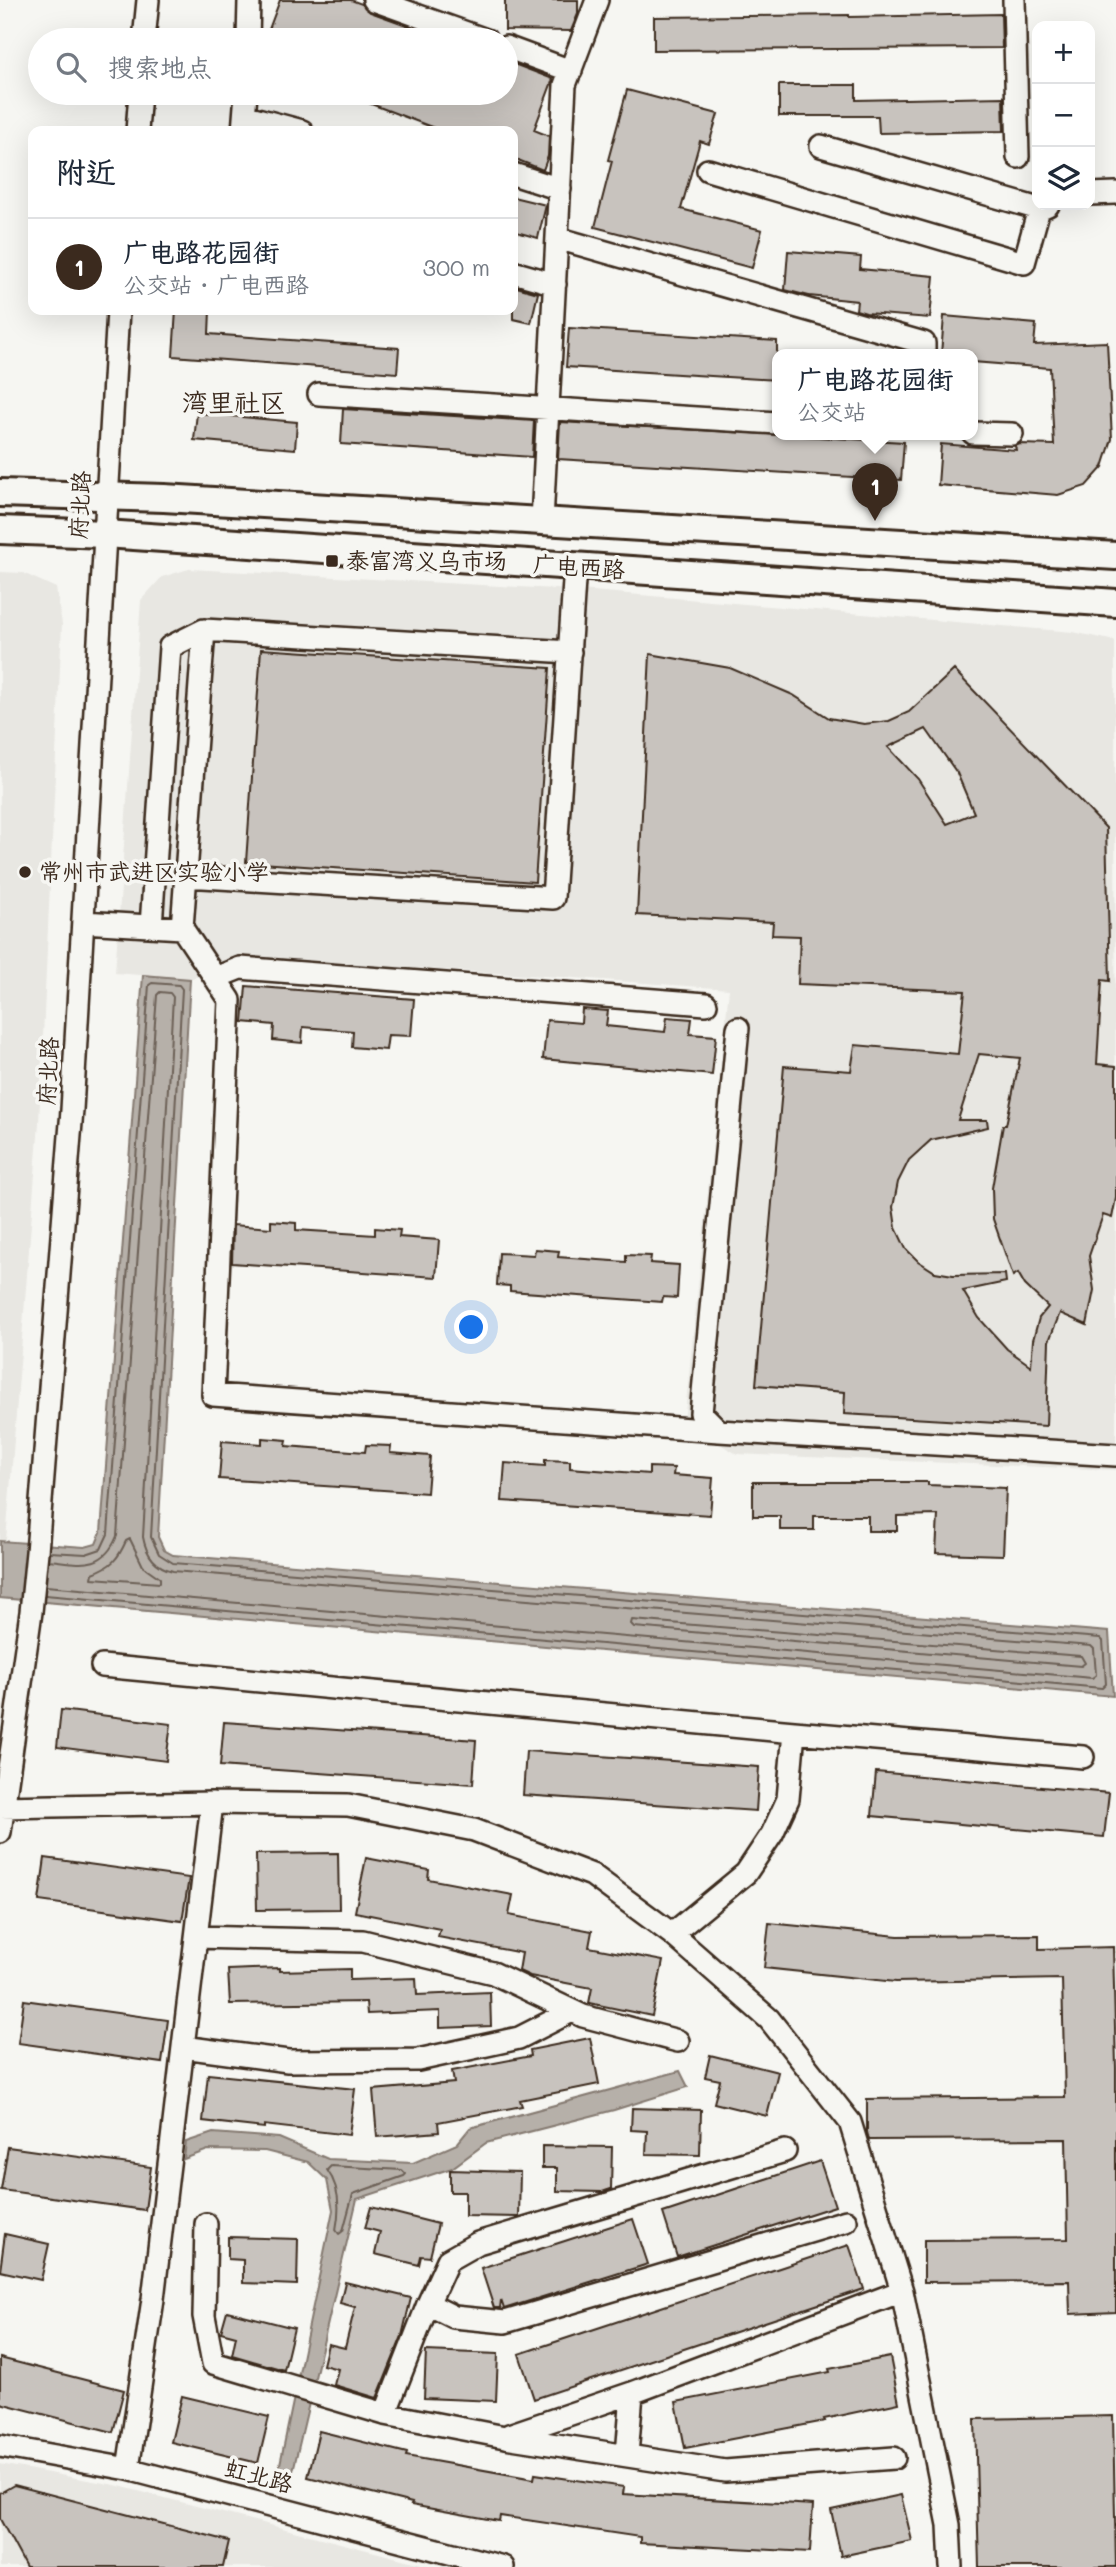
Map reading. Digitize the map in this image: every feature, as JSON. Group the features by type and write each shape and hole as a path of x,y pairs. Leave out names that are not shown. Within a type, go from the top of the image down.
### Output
{"main road":[{"name":"广电西路","path":"0,494 164,498 1116,556"},
{"name":"广电西路","path":"0,530 105,534 1116,603"}],"street":[{"path":"146,28 148,0"},
{"path":"248,28 249,0"},
{"path":"374,0 452,28"},
{"path":"542,521 565,85 597,0"},
{"path":"1014,0 1018,157"},
{"path":"518,51 571,71"},
{"path":"137,126 139,105"},
{"path":"245,105 244,123 266,126"},
{"path":"821,146 1032,204"},
{"path":"708,170 1024,263 1042,210"},
{"path":"518,176 560,189"},
{"path":"1095,194 1116,193"},
{"path":"557,238 924,343 924,349"},
{"path":"518,273 555,284"},
{"name":"府北路","path":"0,1832 31,1612 72,1110 118,315"},
{"path":"319,394 772,423"},
{"path":"978,433 1013,434"},
{"path":"186,876 553,898 575,566"},
{"path":"151,926 170,647 204,630 570,652"},
{"path":"204,630 182,928 230,1000 213,1395 719,1431 1116,1455"},
{"path":"83,922 182,928"},
{"path":"215,978 240,968 706,1004"},
{"path":"719,1431 701,1413 738,1028"},
{"path":"102,1667 1083,1757"},
{"path":"672,1934 746,1873 772,1834 788,1799 794,1732"},
{"path":"128,2469 153,2299 212,1803"},
{"path":"2,1807 212,1803 348,1805 474,1830 592,1875 672,1934 769,2019 850,2122 902,2291 949,2525 951,2567"},
{"path":"196,1937 363,1941 492,1973 572,2011 678,2041"},
{"path":"183,2047 288,2061 418,2060 519,2038 572,2011"},
{"path":"385,2414 428,2304 449,2260 478,2243 785,2151"},
{"path":"428,2304 454,2317 505,2322 846,2221"},
{"path":"206,2224 204,2316 214,2363 385,2414 505,2437 725,2470 894,2458"},
{"path":"505,2437 632,2393 902,2291"},
{"path":"627,2455 632,2393"},
{"name":"虹北路","path":"0,2446 128,2469 503,2567"}],"shaded area":[{"path":"189,569 593,591 1073,632 1115,641 1116,1470 737,1454 684,1423 729,989 239,958 190,979 115,973 141,600 162,577"},
{"name":"常州市武进区实验小学","path":"0,572 23,573 56,588 62,624 39,1123 6,1541 0,1541"},
{"path":"0,2464 115,2485 433,2567 0,2567"}],"water":[{"path":"143,975 190,979 158,1537 164,1550 173,1555 1109,1632 1113,1696 0,1598 0,1541 85,1547 96,1544 101,1532"},
{"path":"680,2071 688,2087 614,2110 486,2143 452,2168 357,2199 293,2471 279,2469 333,2210 327,2180 308,2162 265,2151 208,2150 184,2159 186,2142 213,2133 279,2138 328,2159 413,2163 457,2144 470,2128"}],"building":[{"path":"280,0 351,0 362,4 370,12 415,28 270,28"},
{"path":"505,0 578,0 578,14 571,31 505,28"},
{"path":"1001,14 1002,48 654,50 654,17"},
{"path":"518,66 553,79 534,130 549,136 548,156 543,170 518,160 518,126 429,126 374,105 518,105"},
{"path":"779,85 856,85 856,100 1003,97 1004,131 879,133 878,116 779,116"},
{"path":"627,90 718,114 709,144 700,141 681,209 762,230 752,268 595,227 612,161 608,160"},
{"path":"518,198 546,205 538,238 518,232"},
{"path":"788,251 861,257 860,269 934,276 930,318 866,313 856,310 857,301 809,296 785,290"},
{"path":"518,287 538,293 531,323 513,319 513,315 518,315"},
{"path":"176,315 210,315 209,334 399,348 397,373 173,356"},
{"path":"944,316 1036,324 1034,345 1107,342 1112,439 1103,467 1086,486 1058,495 938,485 941,444 1016,450 1015,446 1020,444 1054,445 1050,368 978,362 978,349 941,349"},
{"path":"569,328 777,341 777,349 772,349 772,380 566,367"},
{"path":"343,409 534,421 532,457 341,444"},
{"path":"197,413 297,422 295,449 194,440"},
{"path":"560,422 772,434 772,440 904,442 901,480 558,459"},
{"path":"261,649 550,668 535,882 246,862"},
{"path":"650,654 730,668 793,695 829,718 864,724 889,721 909,712 954,670 1106,828 1110,981 1102,980 1097,1064 1116,1066 1116,1198 1112,1218 1103,1215 1089,1256 1094,1290 1087,1325 1060,1313 1049,1341 1046,1426 844,1414 845,1392 756,1385 784,1066 851,1071 855,1045 958,1054 965,991 798,984 800,936 772,935 773,922 637,915","holes":["926,729 957,773 974,813 947,824 918,779 888,747","979,1054 1020,1058 1006,1125 1003,1125 992,1188 993,1219 1013,1276 1018,1273 1025,1285 1048,1307 1039,1318 1033,1340 1031,1366 1007,1349 979,1318 963,1291 1006,1282 1005,1274 953,1275 935,1272 906,1249 896,1228 893,1207 898,1182 909,1160 931,1140 988,1127 987,1120 958,1120"]},
{"path":"246,986 414,999 411,1036 388,1035 386,1050 352,1047 353,1031 303,1027 302,1043 273,1040 274,1025 243,1022"},
{"path":"582,1009 608,1011 606,1026 665,1032 667,1017 692,1019 690,1034 716,1036 712,1075 543,1059 547,1020 581,1023"},
{"path":"271,1221 296,1223 296,1230 375,1235 375,1228 400,1230 399,1237 439,1240 436,1277 232,1263 233,1225 271,1228"},
{"path":"535,1249 559,1251 558,1257 626,1262 626,1255 651,1256 650,1263 679,1265 677,1298 663,1297 662,1302 510,1291 510,1286 497,1285 499,1253 534,1255"},
{"path":"262,1438 287,1440 286,1446 365,1452 366,1445 391,1446 390,1453 430,1456 427,1493 219,1479 222,1441 262,1444"},
{"path":"545,1460 570,1461 570,1468 649,1474 649,1467 674,1468 673,1475 713,1478 710,1515 502,1501 505,1463 545,1466"},
{"path":"753,1482 928,1482 928,1485 1006,1488 1003,1555 936,1553 938,1515 897,1516 897,1531 868,1531 868,1516 814,1516 814,1530 780,1530 780,1516 753,1516"},
{"path":"61,1710 171,1724 166,1761 57,1747"},
{"path":"224,1722 476,1740 473,1784 220,1766"},
{"path":"526,1751 759,1767 756,1811 523,1795"},
{"path":"876,1772 1109,1793 1104,1837 872,1816"},
{"path":"338,1853 339,1909 257,1910 256,1854"},
{"path":"45,1858 189,1878 182,1921 39,1901"},
{"path":"366,1858 429,1870 428,1879 513,1895 509,1915 592,1931 589,1947 663,1961 652,2016 589,2003 592,1988 530,1976 519,1971 522,1953 438,1937 440,1929 355,1912"},
{"path":"769,1923 898,1936 1039,1935 1039,1949 1113,1947 1116,2312 1070,2314 1069,2281 924,2282 924,2240 1068,2239 1066,2139 869,2140 867,2132 867,2099 1065,2097 1062,1979 896,1982 764,1968"},
{"path":"279,1968 279,1971 350,1969 350,1980 416,1978 417,1995 490,1992 491,2026 440,2028 440,2011 367,2014 366,2002 230,2004 228,1970"},
{"path":"24,2000 168,2020 162,2063 18,2043"},
{"path":"590,2038 599,2084 520,2100 522,2106 438,2122 439,2132 377,2137 373,2090 454,2083 452,2071 531,2056 530,2050"},
{"path":"710,2055 778,2072 767,2116 714,2103 720,2080 705,2077"},
{"path":"208,2074 355,2089 349,2135 203,2121"},
{"path":"632,2108 701,2110 700,2155 646,2154 647,2131 631,2130"},
{"path":"542,2146 612,2147 611,2189 602,2192 557,2191 557,2168 542,2168"},
{"path":"8,2147 151,2167 145,2210 1,2190"},
{"path":"820,2161 835,2206 677,2257 663,2213"},
{"path":"450,2170 520,2172 519,2217 465,2216 465,2192 450,2192"},
{"path":"371,2207 438,2224 430,2257 421,2256 419,2265 375,2254 380,2232 365,2228"},
{"path":"633,2219 648,2264 504,2309 501,2300 500,2308 494,2308 481,2268"},
{"path":"5,2234 49,2244 41,2280 0,2271"},
{"path":"228,2237 298,2239 297,2285 243,2283 243,2260 228,2259"},
{"path":"849,2245 864,2289 534,2399 519,2354"},
{"path":"345,2282 411,2298 402,2336 377,2398 334,2385 338,2369 323,2365 328,2344 345,2348 355,2307 340,2303"},
{"path":"227,2311 294,2328 284,2370 232,2355 236,2336 221,2332"},
{"path":"426,2351 498,2354 496,2401 424,2398"},
{"path":"890,2357 899,2403 824,2419 825,2421 685,2448 676,2402 830,2372 829,2369"},
{"path":"0,2358 124,2390 113,2432 0,2403"},
{"path":"182,2396 269,2417 258,2463 171,2442"},
{"path":"1113,2416 1116,2567 979,2567 975,2419"},
{"path":"319,2431 407,2453 406,2456 534,2479 535,2474 624,2487 623,2494 813,2505 810,2552 640,2543 640,2537 500,2516 499,2521 411,2505 412,2503 308,2477"},
{"path":"14,2485 229,2541 223,2567 26,2567 0,2519 0,2493"},
{"path":"901,2495 912,2541 841,2556 831,2510"}],"place":[{"name":"广电路花园街","path":"875,521"},
{"name":"泰富湾义乌市场","path":"332,561"},
{"name":"常州市武进区实验小学","path":"25,872"}],"district":[{"name":"湾里社区","path":"234,403"}]}
